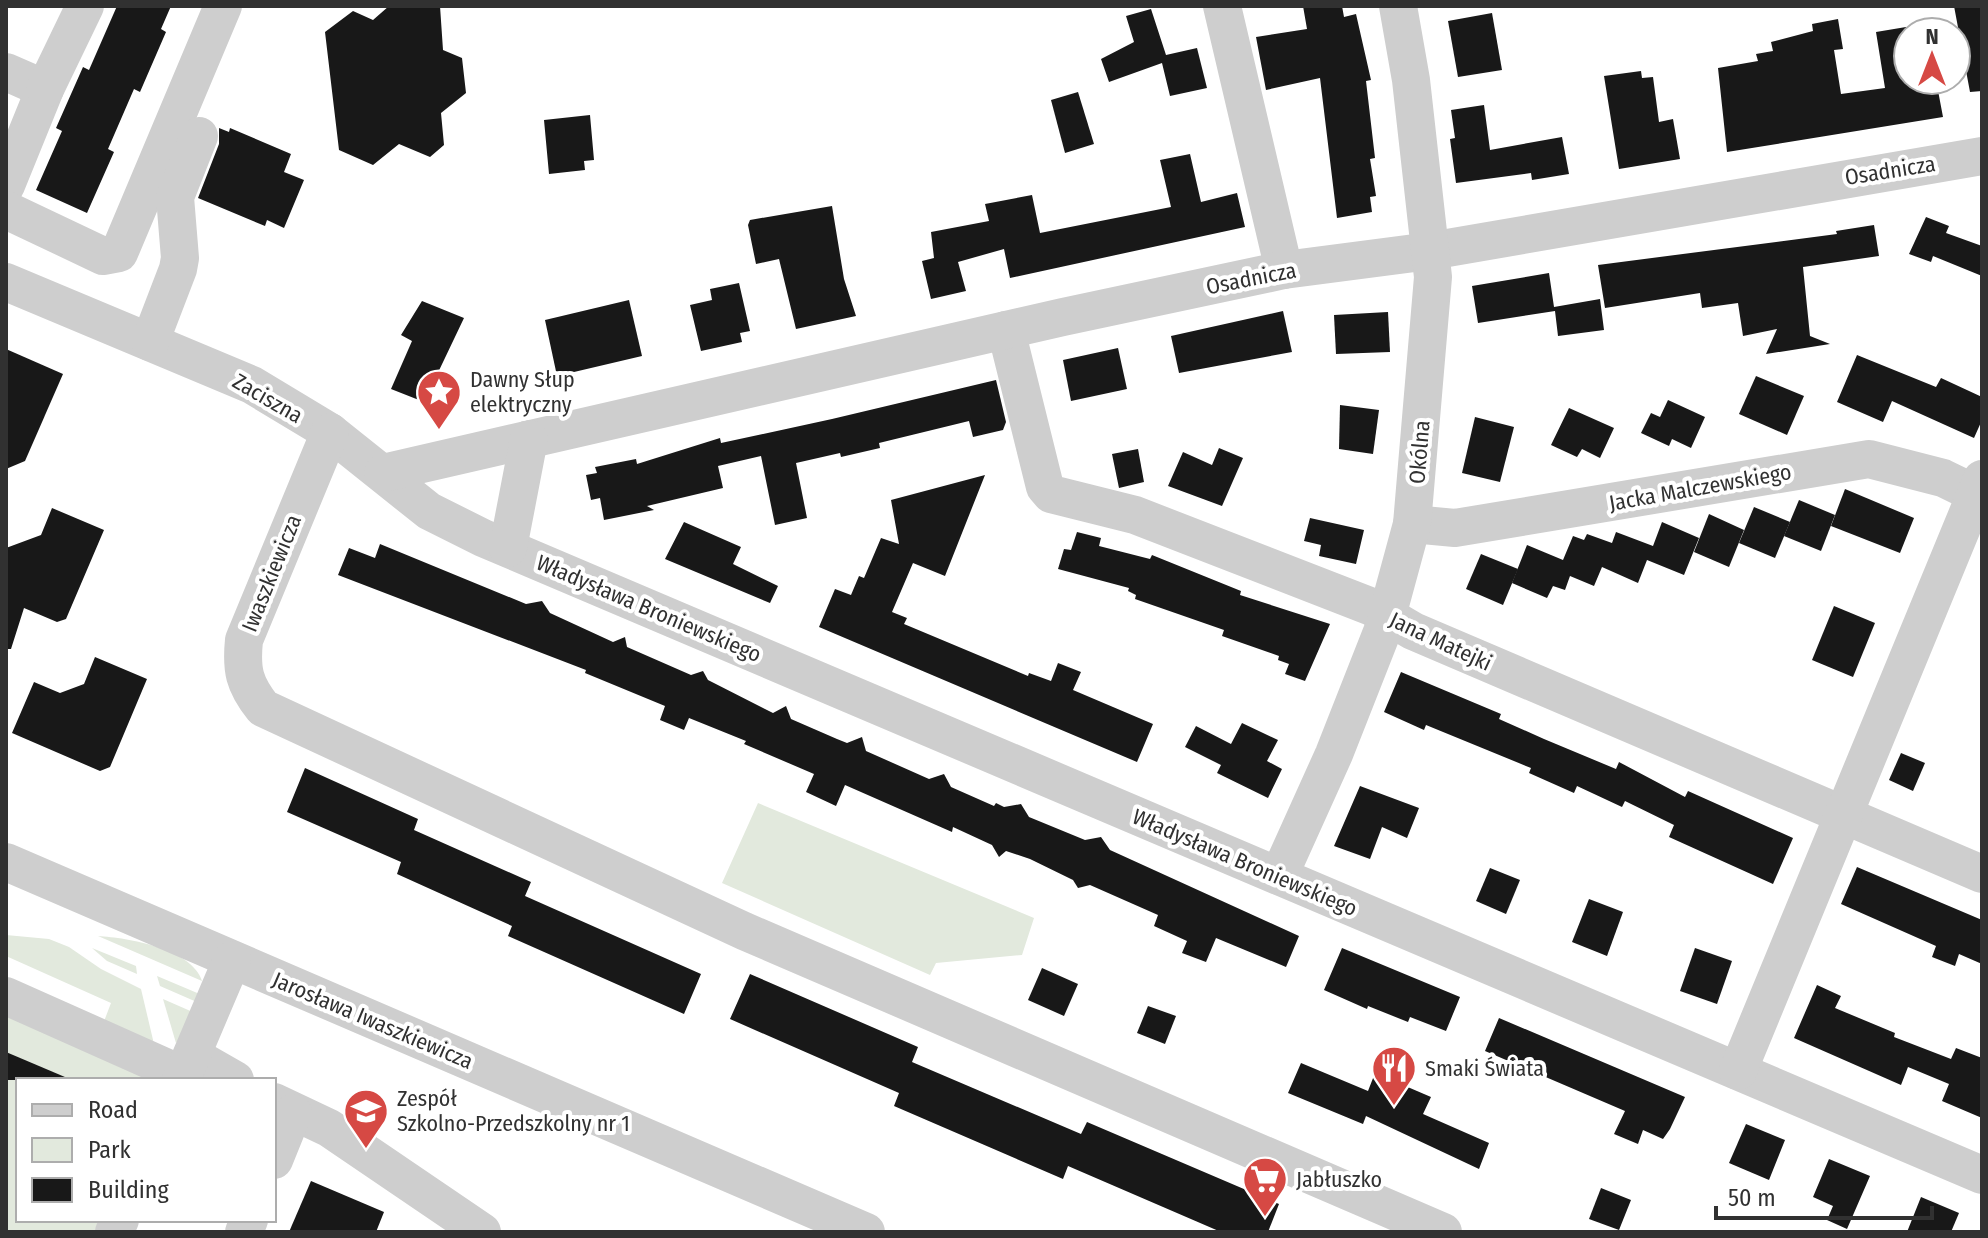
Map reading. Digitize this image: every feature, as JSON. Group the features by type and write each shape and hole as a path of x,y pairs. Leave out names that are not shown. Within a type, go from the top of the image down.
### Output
{"street":[{"path":"6,185 45,89 85,6"},
{"path":"6,210 103,256 119,253 223,6"},
{"path":"1222,6 1284,270"},
{"name":"Okólna","path":"1279,876 1334,754 1388,616 1412,524 1433,277 1411,80 1398,6"},
{"path":"6,72 45,89"},
{"path":"150,342 178,269 180,258 175,197 199,136"},
{"name":"Osadnicza","path":"529,439 1284,270 1430,251 1982,156"},
{"name":"Zaciszna","path":"6,282 252,385 330,432 383,473"},
{"name":"Jana Matejki","path":"1006,330 1045,487 1051,494 1135,515 1372,607 1413,631 1982,874"},
{"name":"Iwaszkiewicza","path":"330,432 250,623 241,670 247,689 263,708 355,749 470,807 730,925 1443,1232"},
{"path":"383,473 529,439"},
{"name":"Władysława Broniewskiego","path":"508,548 529,439"},
{"name":"Jacka Malczewskiego","path":"1412,524 1455,528 1869,459 1980,489"},
{"name":"Władysława Broniewskiego","path":"383,473 429,511 508,548 1982,1175"},
{"path":"1738,1071 1980,489"},
{"name":"Jarosława Iwaszkiewicza","path":"6,862 866,1232"},
{"path":"186,1070 232,960"},
{"path":"6,996 186,1070 225,1078"},
{"path":"276,1149 284,1107 329,1128 482,1232"}],"green space":[{"path":"758,803 1034,918 1022,955 936,963 930,975 722,883"},
{"path":"6,935 49,939 69,947 101,969 141,989 154,1044 103,1024 111,1003 6,956"},
{"path":"98,936 141,942 172,953 196,970 202,981"},
{"path":"92,948 136,966 137,974 107,961"},
{"path":"157,976 202,995 199,1003 160,986"},
{"path":"163,999 195,1013 176,1043"},
{"path":"6,1016 147,1078 16,1078 16,1222 99,1222 95,1232 6,1232"}],"building":[{"path":"117,6 171,6 161,29 166,32 140,92 134,89 108,149 114,152 87,213 36,190 62,131 56,128 83,67 89,70"},
{"path":"389,6 440,6 443,50 462,58 466,93 441,113 444,145 430,157 399,144 373,165 339,150 325,32 353,11 373,20"},
{"path":"1303,6 1342,6 1344,17 1356,14 1371,80 1366,81 1375,158 1370,159 1376,196 1370,197 1372,212 1337,218 1320,78 1266,90 1256,37 1307,29"},
{"path":"1954,6 1982,6 1982,91 1972,92 1972,16 1956,16"},
{"path":"1151,9 1166,55 1197,48 1207,88 1170,96 1162,63 1109,82 1101,59 1134,42 1126,16"},
{"path":"1492,13 1502,70 1458,77 1448,21"},
{"path":"1838,19 1843,49 1834,50 1841,94 1885,88 1876,32 1892,29 1892,96 1939,96 1943,117 1727,152 1718,68 1758,61 1756,54 1773,51 1771,42 1813,31 1812,24"},
{"path":"1641,71 1642,78 1653,77 1659,122 1673,119 1680,159 1619,169 1604,76"},
{"path":"1078,92 1094,144 1065,153 1051,100"},
{"path":"1484,105 1490,150 1562,137 1569,174 1532,180 1531,173 1456,183 1450,139 1455,138 1451,110"},
{"path":"590,115 594,160 584,161 585,170 549,174 544,120"},
{"path":"219,128 229,132 230,128 291,154 284,172 304,180 284,228 267,220 265,226 198,198 219,144"},
{"path":"1190,154 1201,202 1237,193 1245,227 1010,278 1004,249 958,262 966,291 931,299 922,261 934,258 931,232 989,221 985,204 1032,195 1040,233 1171,207 1160,160"},
{"path":"832,206 844,279 856,316 796,329 779,259 756,264 748,225 750,220"},
{"path":"1926,217 1949,226 1946,233 1982,246 1982,276 1933,256 1931,262 1909,254"},
{"path":"1874,225 1879,256 1803,267 1810,336 1830,344 1766,354 1777,329 1743,336 1738,303 1702,308 1700,293 1605,308 1598,265 1837,234 1836,231"},
{"path":"1549,273 1554,307 1600,299 1604,330 1558,336 1555,311 1478,323 1472,286"},
{"path":"739,283 750,331 740,333 742,342 701,351 690,305 712,300 710,289"},
{"path":"629,300 642,356 557,376 545,320"},
{"path":"422,301 464,318 424,402 391,389 412,341 401,335"},
{"path":"1283,311 1292,352 1179,373 1171,336"},
{"path":"1388,312 1390,352 1336,354 1334,315"},
{"path":"1118,348 1127,389 1071,401 1063,360"},
{"path":"6,349 63,374 25,461 6,469"},
{"path":"1857,355 1936,387 1941,378 1982,397 1982,420 1974,438 1892,401 1883,422 1837,402"},
{"path":"1756,376 1804,396 1787,435 1739,414"},
{"path":"996,380 1006,422 1003,430 973,437 969,421 879,443 880,448 796,463 807,518 775,525 761,456 718,466 723,488 647,506 654,510 604,520 600,498 591,500 586,475 597,473 595,467 636,459 637,464 720,438 721,443"},
{"path":"1668,400 1705,417 1691,448 1672,439 1669,446 1641,433 1651,413 1660,417"},
{"path":"1340,405 1379,410 1373,454 1339,449"},
{"path":"1569,408 1614,428 1600,458 1582,449 1577,457 1551,445"},
{"path":"1475,417 1514,427 1500,482 1462,473"},
{"path":"1219,448 1243,458 1222,506 1168,486 1183,452 1212,465"},
{"path":"1138,449 1144,482 1119,488 1112,454"},
{"path":"985,475 945,576 913,563 892,612 907,618 904,624 1028,676 1029,673 1051,681 1058,663 1081,672 1073,690 1153,724 1137,762 819,627 835,589 851,595 859,576 864,578 881,538 899,544 891,500"},
{"path":"1845,489 1914,518 1900,553 1831,526"},
{"path":"1799,500 1835,515 1821,551 1784,536"},
{"path":"1754,507 1790,522 1775,558 1739,543"},
{"path":"52,508 104,530 66,619 57,622 24,608 11,649 6,649 6,548 41,535"},
{"path":"1709,514 1744,530 1729,567 1694,552"},
{"path":"1310,518 1364,530 1356,564 1319,556 1321,545 1304,541"},
{"path":"684,522 741,547 733,564 778,586 770,603 665,559"},
{"path":"1662,522 1699,538 1684,575 1647,560 1638,583 1602,567 1594,586 1570,576 1565,590 1553,586 1547,598 1512,583 1527,545 1563,560 1573,536 1584,540 1587,534 1612,543 1616,532 1653,546"},
{"path":"1077,532 1101,538 1099,546 1150,559 1152,555 1241,591 1240,595 1330,624 1305,681 1285,674 1289,664 1278,660 1279,656 1222,636 1224,630 1135,599 1136,595 1128,591 1129,588 1058,569 1064,549 1071,550"},
{"path":"380,544 526,604 542,601 550,613 613,642 625,637 627,647 691,675 703,671 708,680 773,713 786,706 791,719 837,739 847,743 862,737 866,751 929,779 944,774 951,787 994,806 996,803 1004,807 1021,804 1029,817 1085,840 1101,837 1110,850 1299,936 1286,967 1216,938 1206,962 1182,953 1187,941 1154,926 1158,915 1090,885 1078,888 1073,880 1030,859 1006,851 999,857 992,845 953,827 952,832 845,785 836,806 806,792 814,774 744,744 746,741 689,718 684,730 660,720 665,706 585,673 586,670 338,575 349,548 375,558"},
{"path":"1481,554 1518,569 1503,605 1466,589"},
{"path":"1834,606 1875,623 1853,677 1812,660"},
{"path":"95,657 147,679 110,767 100,771 12,733 34,682 60,693 84,684"},
{"path":"1401,672 1501,714 1499,719 1544,739 1616,769 1619,762 1685,797 1688,791 1793,838 1773,884 1669,837 1674,825 1625,801 1622,807 1577,786 1574,793 1529,773 1531,768 1426,725 1424,730 1384,712"},
{"path":"1242,723 1278,740 1267,761 1282,769 1268,798 1217,773 1221,765 1185,747 1196,726 1231,744"},
{"path":"1901,753 1925,763 1913,791 1889,780"},
{"path":"305,768 418,819 414,830 531,882 525,896 701,974 684,1014 508,936 512,926 397,874 401,862 287,812"},
{"path":"1360,786 1419,808 1407,838 1382,827 1370,859 1334,846"},
{"path":"1857,867 1982,920 1982,964 1959,954 1955,966 1932,957 1936,946 1841,904"},
{"path":"1490,868 1520,880 1506,914 1476,901"},
{"path":"1589,899 1623,912 1607,956 1572,942"},
{"path":"1342,948 1460,997 1446,1031 1410,1017 1408,1022 1368,1006 1367,1009 1324,990"},
{"path":"1695,948 1732,961 1717,1004 1680,991"},
{"path":"1042,968 1078,984 1064,1016 1028,1000"},
{"path":"750,974 918,1047 912,1062 1081,1134 1087,1122 1279,1204 1268,1232 1221,1232 1068,1166 1063,1179 894,1106 899,1093 730,1019"},
{"path":"1817,985 1841,996 1835,1008 1895,1033 1894,1037 1951,1059 1956,1048 1982,1058 1982,1118 1942,1101 1949,1084 1908,1067 1901,1085 1794,1038"},
{"path":"1148,1006 1176,1016 1165,1044 1137,1033"},
{"path":"1499,1018 1685,1097 1670,1129 1663,1139 1643,1130 1638,1144 1614,1134 1625,1111 1485,1051"},
{"path":"6,1052 67,1078 16,1078 6,1080"},
{"path":"1301,1063 1368,1091 1375,1073 1431,1097 1423,1114 1489,1143 1479,1169 1366,1116 1363,1124 1288,1093"},
{"path":"1746,1124 1785,1140 1769,1180 1729,1163"},
{"path":"1829,1159 1870,1176 1847,1229 1827,1220 1833,1206 1813,1197"},
{"path":"311,1181 384,1212 376,1232 289,1232"},
{"path":"1601,1188 1631,1200 1619,1230 1589,1219"},
{"path":"1921,1197 1959,1213 1951,1232 1907,1232"}],"place":[{"name":"Dawny Słup elektryczny","path":"439,431"},
{"name":"Smaki Świata","path":"1394,1107"},
{"name":"Zespół Szkolno-Przedszkolny nr 1","path":"366,1150"},
{"name":"Jabłuszko","path":"1265,1218"}]}
